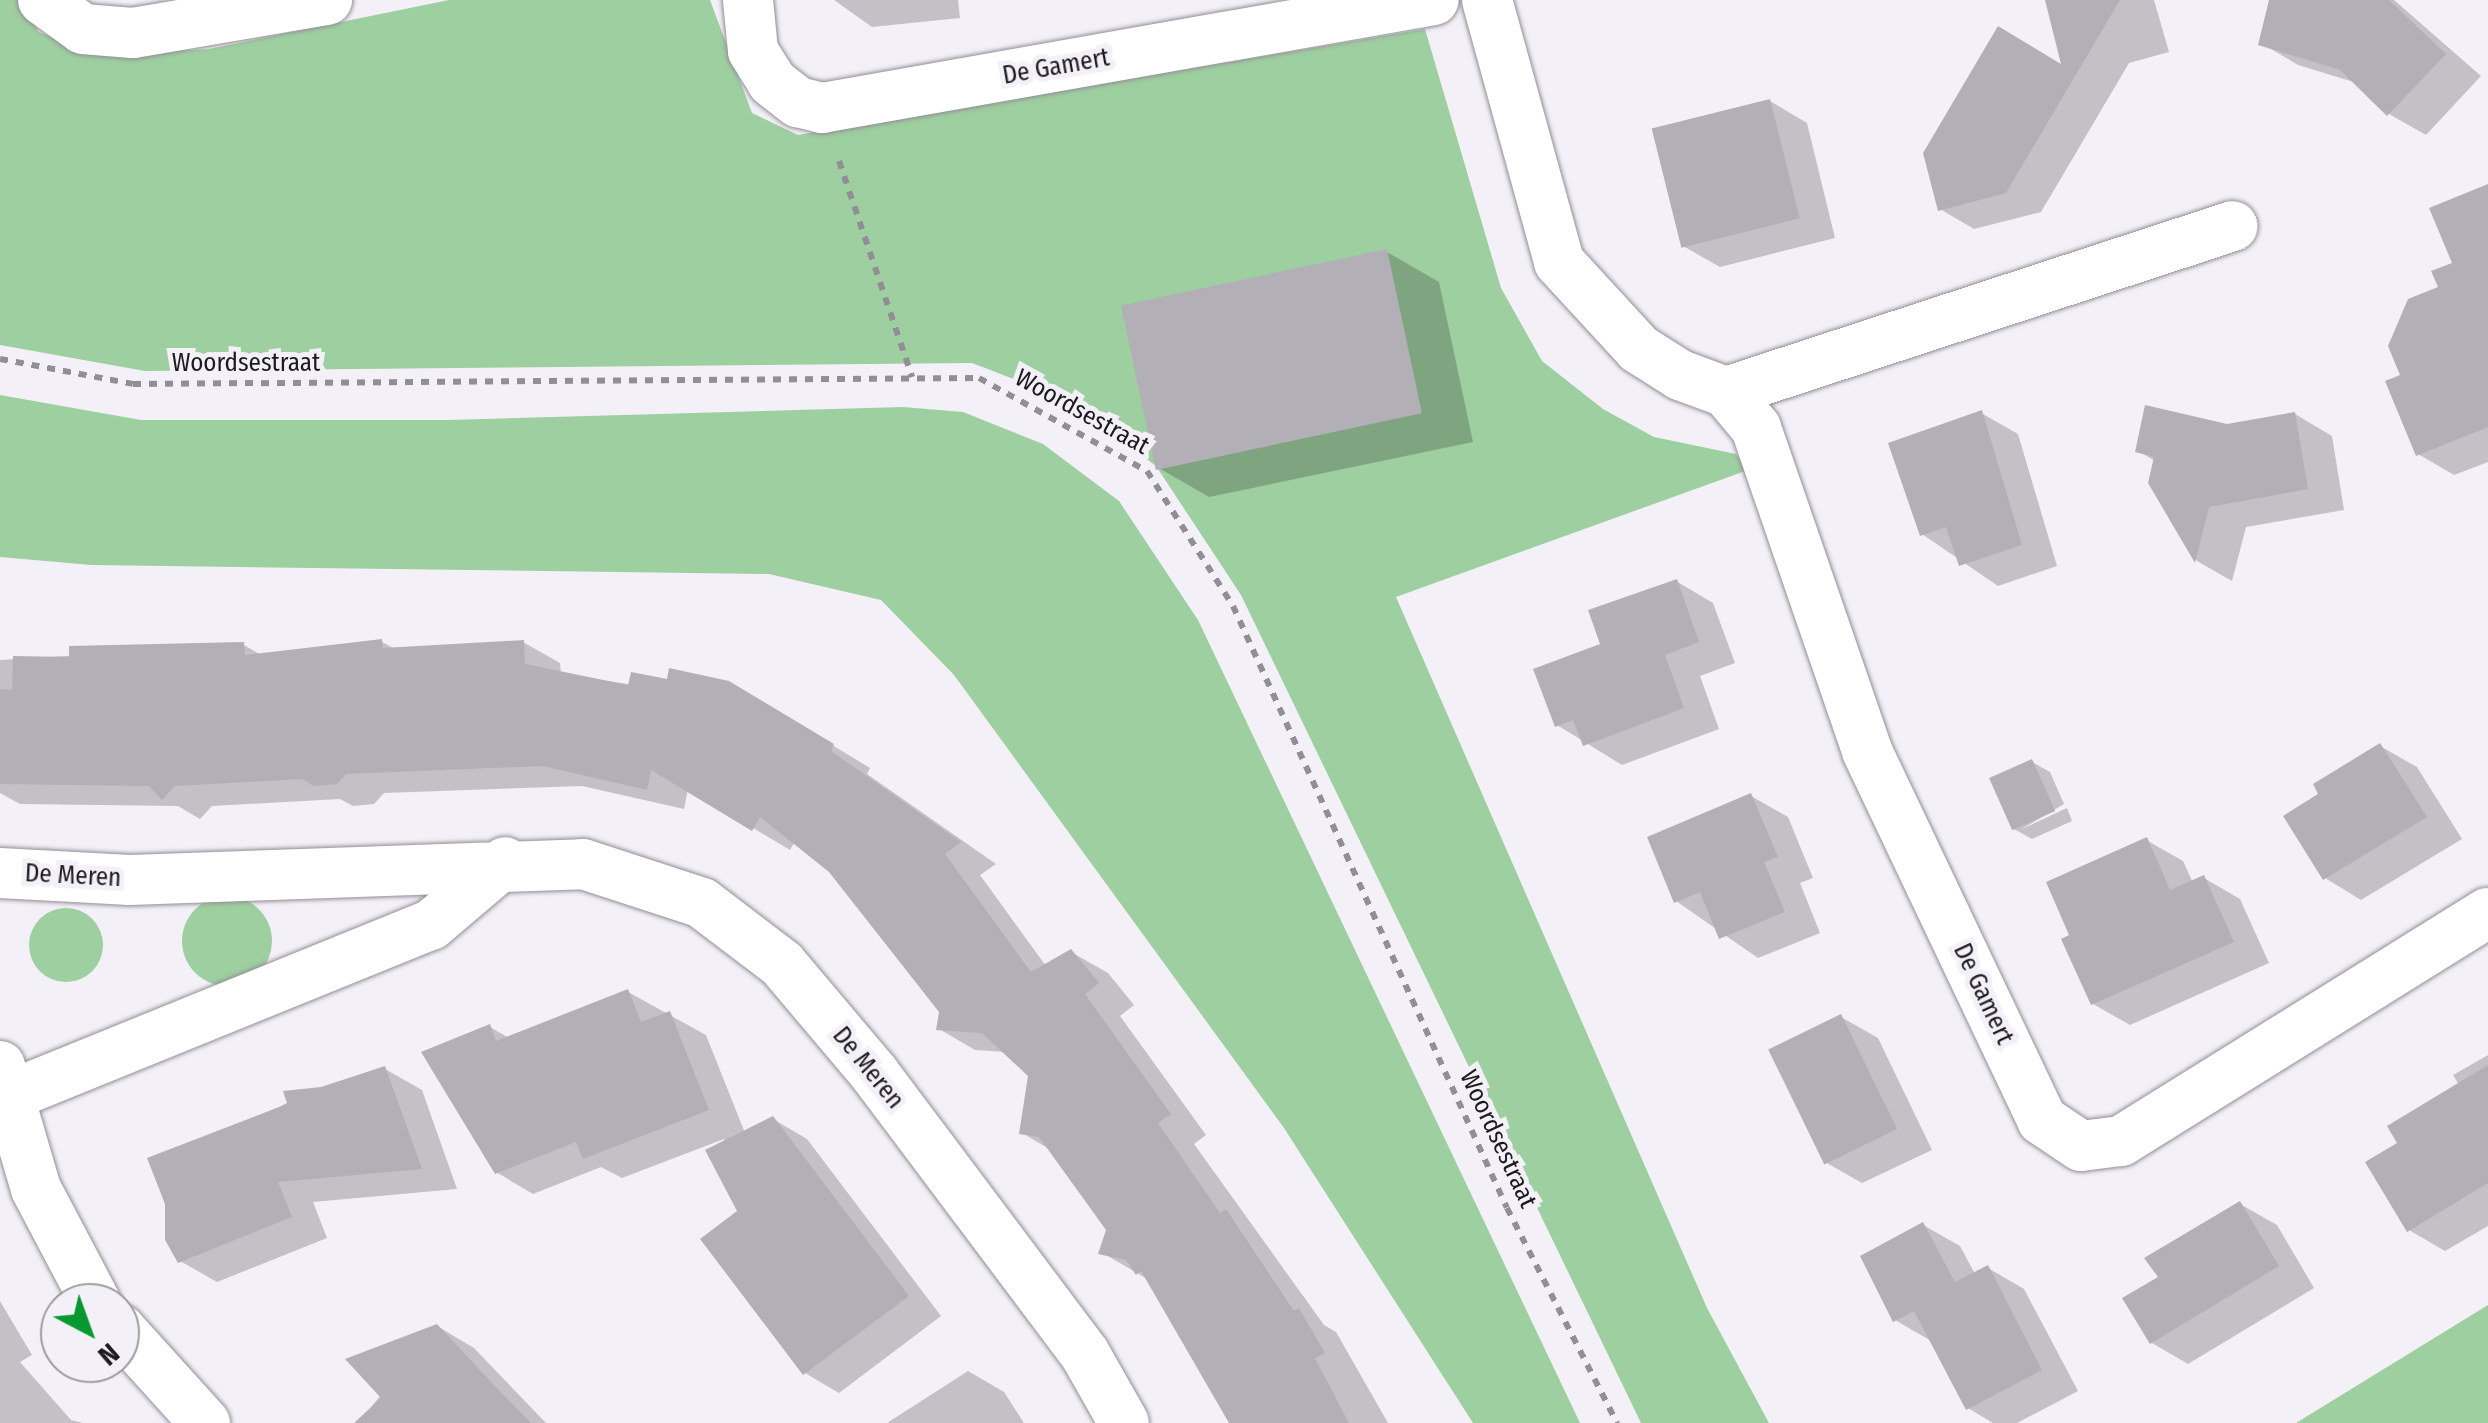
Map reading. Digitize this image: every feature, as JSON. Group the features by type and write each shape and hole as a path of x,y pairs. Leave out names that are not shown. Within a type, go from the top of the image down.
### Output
{"street":[{"path":"43,0 83,29 133,32 326,0"},
{"path":"748,0 753,51 772,82 798,102 822,108"},
{"name":"De Gamert","path":"822,108 1434,0"},
{"path":"1487,0 1559,262 1640,349 1680,375 1726,392 2232,226"},
{"name":"De Gamert","path":"1726,392 1756,428 1867,751 2042,1120 2081,1146 2121,1141 2488,913"},
{"path":"85,1283 36,1189 4,1081 431,925 505,862"},
{"name":"De Meren","path":"0,873 130,880 505,862 583,864 702,902 782,964 874,1073 1085,1354 1124,1423"},
{"path":"140,1351 205,1423"}],"path":[{"path":"822,108 912,378"},
{"name":"Woordsestraat","path":"0,359 133,384 979,378 1147,471 1233,606 1507,1208 1617,1423"}],"green space":[{"path":"0,0 19,0 39,32 99,56 209,49 449,0 710,0 752,113 798,135 1425,29 1501,288 1542,361 1603,409 1654,437 1736,454 1748,470 1396,597 1707,1308 1769,1423 1641,1423 1241,595 1156,466 1068,400 972,363 145,371 0,345"},
{"path":"0,395 141,420 448,420 903,407 963,412 1043,444 1119,501 1198,620 1580,1423 1473,1423 1284,1128 954,675 881,600 769,574 91,565 0,557"},
{"path":"227,896 259,909 272,941 259,973 227,986 195,973 182,941 195,909"},
{"path":"66,908 92,919 103,945 92,971 66,982 40,971 29,945 40,919"},
{"path":"2488,1305 2488,1423 2296,1423"}],"building":[{"path":"2045,0 2120,0 2006,193 1938,211 1923,153 1998,26 2061,64"},
{"path":"2269,0 2389,0 2446,54 2387,116 2340,70 2258,45"},
{"path":"1770,99 1800,218 1681,248 1652,129"},
{"path":"2488,184 2488,427 2416,456 2385,381 2400,375 2388,346 2408,299 2438,287 2431,271 2452,263 2429,208"},
{"path":"1387,249 1422,413 1156,470 1121,306"},
{"path":"2145,405 2227,424 2295,412 2308,489 2209,507 2195,563 2148,483 2154,457 2135,452"},
{"path":"1982,410 2022,545 1959,566 1946,527 1920,536 1888,443"},
{"path":"1677,579 1699,642 1665,655 1684,708 1583,746 1573,720 1555,727 1533,669 1600,644 1588,610"},
{"path":"382,639 383,648 524,640 525,664 628,685 631,672 667,679 669,668 729,681 834,744 831,751 961,842 945,854 1031,972 1071,949 1099,983 1085,994 1171,1114 1158,1123 1220,1213 1226,1209 1294,1311 1299,1308 1325,1353 1315,1358 1349,1423 1229,1423 1141,1271 1136,1275 1126,1260 1098,1254 1106,1230 1039,1137 1019,1134 1028,1076 982,1033 936,1030 939,1012 829,872 760,817 752,831 651,770 647,790 543,766 346,774 337,784 314,786 302,779 175,786 162,800 149,786 0,784 0,689 12,690 13,656 69,657 69,646 244,642 245,655"},
{"path":"2380,743 2427,817 2323,880 2283,816 2318,794 2313,784"},
{"path":"2032,759 2055,811 2012,830 1989,778"},
{"path":"1751,793 1778,857 1764,862 1785,912 1719,939 1700,892 1674,903 1647,837"},
{"path":"2147,837 2170,890 2204,875 2234,942 2091,1005 2061,939 2069,935 2046,882"},
{"path":"628,989 641,1022 670,1011 709,1110 583,1159 576,1142 495,1174 421,1052 490,1024 496,1041"},
{"path":"1841,1014 1897,1129 1824,1165 1768,1050"},
{"path":"2488,1065 2488,1183 2407,1232 2365,1162 2397,1143 2387,1126"},
{"path":"385,1066 422,1169 278,1182 292,1217 178,1263 165,1240 165,1204 147,1158 279,1107 287,1103 283,1091 321,1087"},
{"path":"773,1116 909,1296 803,1375 700,1239 737,1211 705,1150"},
{"path":"2240,1201 2279,1266 2150,1344 2122,1298 2158,1277 2144,1258"},
{"path":"1923,1222 1955,1282 1988,1265 2042,1370 1966,1410 1914,1311 1893,1322 1860,1256"},
{"path":"437,1324 531,1423 354,1423 381,1398 345,1359"}]}
